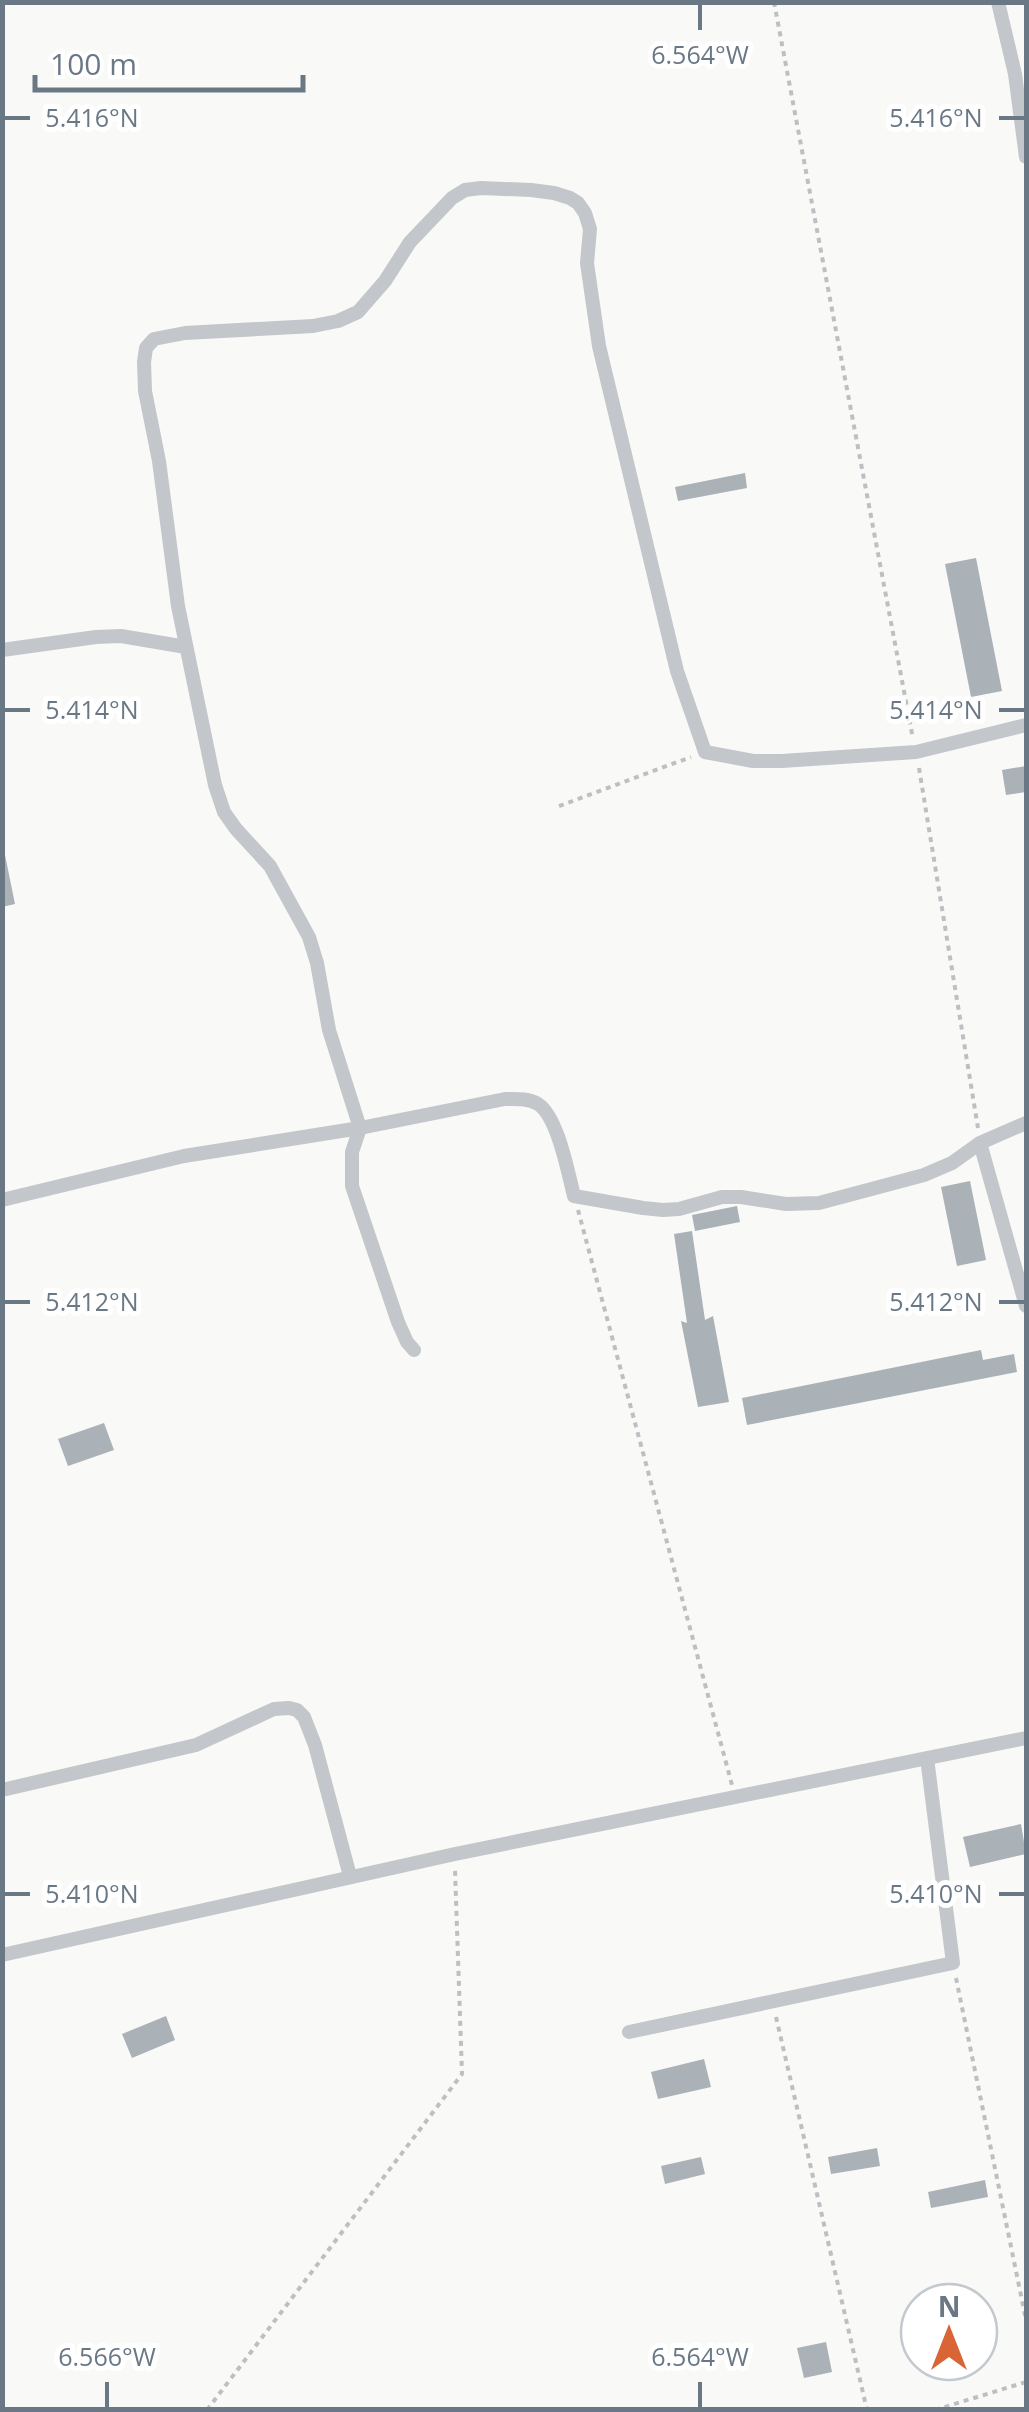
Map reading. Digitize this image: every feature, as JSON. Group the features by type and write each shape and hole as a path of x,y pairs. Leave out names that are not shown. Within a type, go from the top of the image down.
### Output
{"street":[{"path":"998,2 1021,73 1026,157"},
{"path":"414,1350 398,1322 352,1186 352,1152 360,1128 329,1030 309,937 270,866 224,812 208,757 178,606 160,462 146,391 146,348 154,339 338,321 358,312 386,281 422,228 464,190 498,188 570,198 585,212 590,229 587,264 599,346 677,671 705,752 782,760 916,752 1026,724"},
{"path":"2,650 121,636 186,647"},
{"path":"2,1200 184,1156 505,1100 534,1102 548,1115 574,1196 663,1210 722,1197 786,1204 819,1203 924,1174 1026,1123"},
{"path":"980,1143 1026,1306"},
{"path":"2,1790 196,1745 274,1709 289,1708 304,1717 316,1745 350,1876"},
{"path":"2,1955 350,1876 1026,1738"},
{"path":"629,2032 953,1964 927,1758"}],"path":[{"path":"774,2 916,752 980,1143"},
{"path":"559,806 705,752"},
{"path":"574,1196 735,1797"},
{"path":"207,2410 462,2074 454,1854"},
{"path":"953,1964 1026,2320"},
{"path":"773,2003 867,2410"},
{"path":"935,2410 1026,2382"}],"building":[{"path":"745,473 747,488 678,501 675,487"},
{"path":"976,558 1002,691 971,697 945,564"},
{"path":"1026,766 1026,792 1006,795 1002,770"},
{"path":"2,851 15,904 2,907"},
{"path":"970,1181 986,1260 957,1266 941,1187"},
{"path":"737,1206 740,1222 695,1231 692,1215"},
{"path":"692,1231 705,1320 713,1316 729,1402 698,1407 681,1321 687,1323 674,1234"},
{"path":"981,1350 983,1360 1014,1354 1017,1372 747,1425 742,1398"},
{"path":"104,1423 114,1450 68,1466 58,1439"},
{"path":"1021,1824 1026,1854 970,1867 963,1837"},
{"path":"166,2016 175,2040 132,2058 122,2034"},
{"path":"704,2059 711,2087 658,2099 651,2072"},
{"path":"877,2148 880,2166 831,2174 828,2157"},
{"path":"701,2157 705,2174 665,2184 661,2166"},
{"path":"985,2180 988,2197 931,2208 928,2192"},
{"path":"826,2342 832,2372 804,2378 797,2348"}]}
